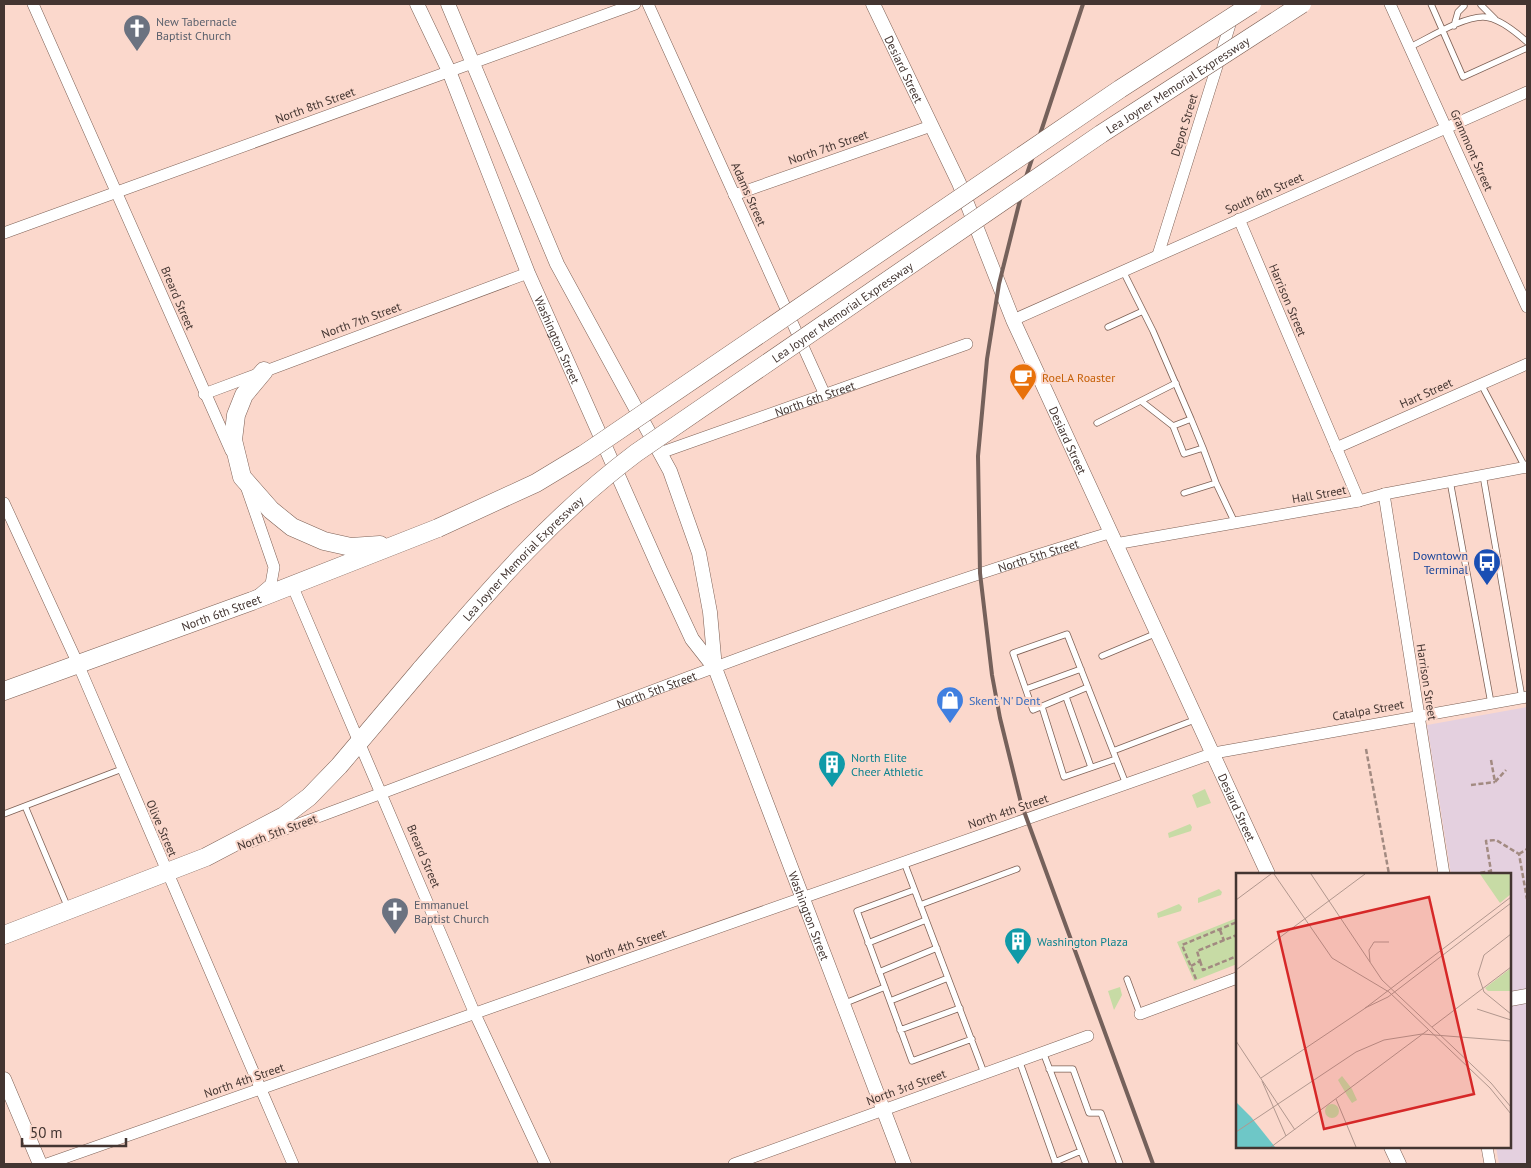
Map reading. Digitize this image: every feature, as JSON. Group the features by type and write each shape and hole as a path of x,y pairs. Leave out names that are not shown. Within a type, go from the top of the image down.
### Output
{"main road":[{"name":"North 6th Street","path":"4,691 252,601 438,528 536,483 584,454 1120,89 1252,4"},
{"name":"Lea Joyner Memorial Expressway","path":"422,668 530,545 599,481 629,458 1101,134 1302,4"},
{"path":"264,371 244,395 236,415 233,440 242,476 278,515 292,526 324,541 351,547 396,544"},
{"name":"North 5th Street","path":"4,935 206,857 284,816 309,797 360,743 422,668"}],"street":[{"name":"Breard Street","path":"33,4 204,394 242,476 274,567 270,584 252,601"},
{"name":"Washington Street","path":"417,4 449,71 528,273 692,639 715,668"},
{"name":"Washington Street","path":"448,4 474,62 557,264 670,471 699,554 710,612 715,668 904,1164"},
{"name":"North 8th Street","path":"4,233 635,4"},
{"name":"Adams Street","path":"648,4 825,395"},
{"name":"Desiard Street","path":"873,4 959,184 1013,320 1112,539 1214,753 1268,873"},
{"name":"Depot Street","path":"1158,255 1237,4"},
{"name":"Grammont Street","path":"1390,4 1527,307"},
{"name":"South 6th Street","path":"1013,320 1527,92"},
{"name":"North 7th Street","path":"734,195 931,126"},
{"name":"Harrison Street","path":"1239,219 1359,502"},
{"name":"North 7th Street","path":"204,394 528,273"},
{"name":"North 6th Street","path":"660,454 967,344"},
{"name":"Hart Street","path":"1336,448 1527,364"},
{"name":"Hall Street","path":"1112,539 1235,523 1359,502 1384,494 1526,467"},
{"name":"Harrison Street","path":"1384,494 1444,873"},
{"name":"Olive Street","path":"4,503 78,664 166,873 293,1164"},
{"name":"North 5th Street","path":"206,857 382,794 715,668 1006,564 1112,539"},
{"name":"Breard Street","path":"292,585 475,1014 545,1164"},
{"name":"Catalpa Street","path":"1214,753 1524,697"},
{"name":"North 4th Street","path":"48,1164 1214,753"},
{"path":"1140,1014 1236,978"},
{"path":"1511,999 1527,996"},
{"name":"North 3rd Street","path":"734,1164 1088,1036"},
{"path":"4,1079 40,1164"},
{"path":"1391,1148 1399,1164"},
{"path":"1487,1148 1490,1164"}],"lane":[{"path":"1431,4 1462,77 1527,48"},
{"path":"1481,5 1495,19 1527,42"},
{"path":"1454,26 1458,12 1464,6"},
{"path":"1410,47 1454,26 1483,17 1495,19"},
{"path":"1123,271 1176,383 1216,483 1235,523"},
{"path":"1108,327 1143,311"},
{"path":"1097,423 1176,383"},
{"path":"1480,384 1526,467"},
{"path":"1141,401 1173,426 1184,454 1203,448"},
{"path":"1173,426 1191,419"},
{"path":"1483,475 1524,697"},
{"path":"1450,481 1491,703"},
{"path":"1184,493 1216,483"},
{"path":"1102,656 1157,633"},
{"path":"1088,687 1033,710 1013,653 1067,634 1114,751 1126,784"},
{"path":"1026,689 1081,669"},
{"path":"1066,697 1091,768"},
{"path":"1042,707 1064,777 1116,759"},
{"path":"1114,751 1198,719"},
{"path":"4,814 122,769"},
{"path":"25,806 69,910"},
{"path":"904,862 984,1073"},
{"path":"920,905 1017,869"},
{"path":"914,890 856,911 912,1061 972,1039"},
{"path":"868,942 926,920"},
{"path":"879,972 937,948"},
{"path":"890,1000 948,978"},
{"path":"1127,979 1140,1014"},
{"path":"843,1004 885,987"},
{"path":"900,1030 960,1008"},
{"path":"1043,1052 1086,1164"},
{"path":"1019,1060 1055,1163 1080,1151"},
{"path":"1050,1069 1072,1069 1089,1113 1101,1114 1120,1164"}],"path":[{"path":"1366,749 1389,873"},
{"path":"1491,760 1495,782"},
{"path":"1471,785 1495,782 1506,770"},
{"path":"1479,873 1491,871 1486,841 1496,840 1519,854 1527,899"},
{"path":"1519,854 1527,849"},
{"path":"1196,979 1182,945 1236,922"},
{"path":"1220,930 1224,941"},
{"path":"1236,936 1196,951 1203,970 1236,956"},
{"path":"1191,966 1200,961"}],"shaded area":[{"path":"1527,707 1527,1164 1499,1164 1496,1148 1511,1148 1511,873 1451,873 1427,725"}],"green space":[{"path":"1205,789 1211,803 1197,808 1192,795"},
{"path":"1190,824 1192,827 1191,831 1169,838 1168,833"},
{"path":"1219,889 1222,892 1221,895 1198,903 1198,898"},
{"path":"1179,904 1182,907 1181,911 1158,918 1157,913"},
{"path":"1236,918 1236,964 1194,981 1177,942"},
{"path":"1120,987 1122,995 1114,1010 1108,991"}],"railway":[{"path":"1083,4 1025,180 999,284 987,359 978,456 980,573 992,675 1000,718 1021,803 1153,1164"}],"place":[{"name":"New Tabernacle Baptist Church","path":"137,52"},
{"name":"RoeLA Roaster","path":"1023,401"},
{"name":"Downtown Terminal","path":"1487,586"},
{"name":"Skent 'N' Dent","path":"950,724"},
{"name":"North Elite Cheer Athletic","path":"832,788"},
{"name":"Emmanuel Baptist Church","path":"395,935"},
{"name":"Washington Plaza","path":"1018,965"}]}
